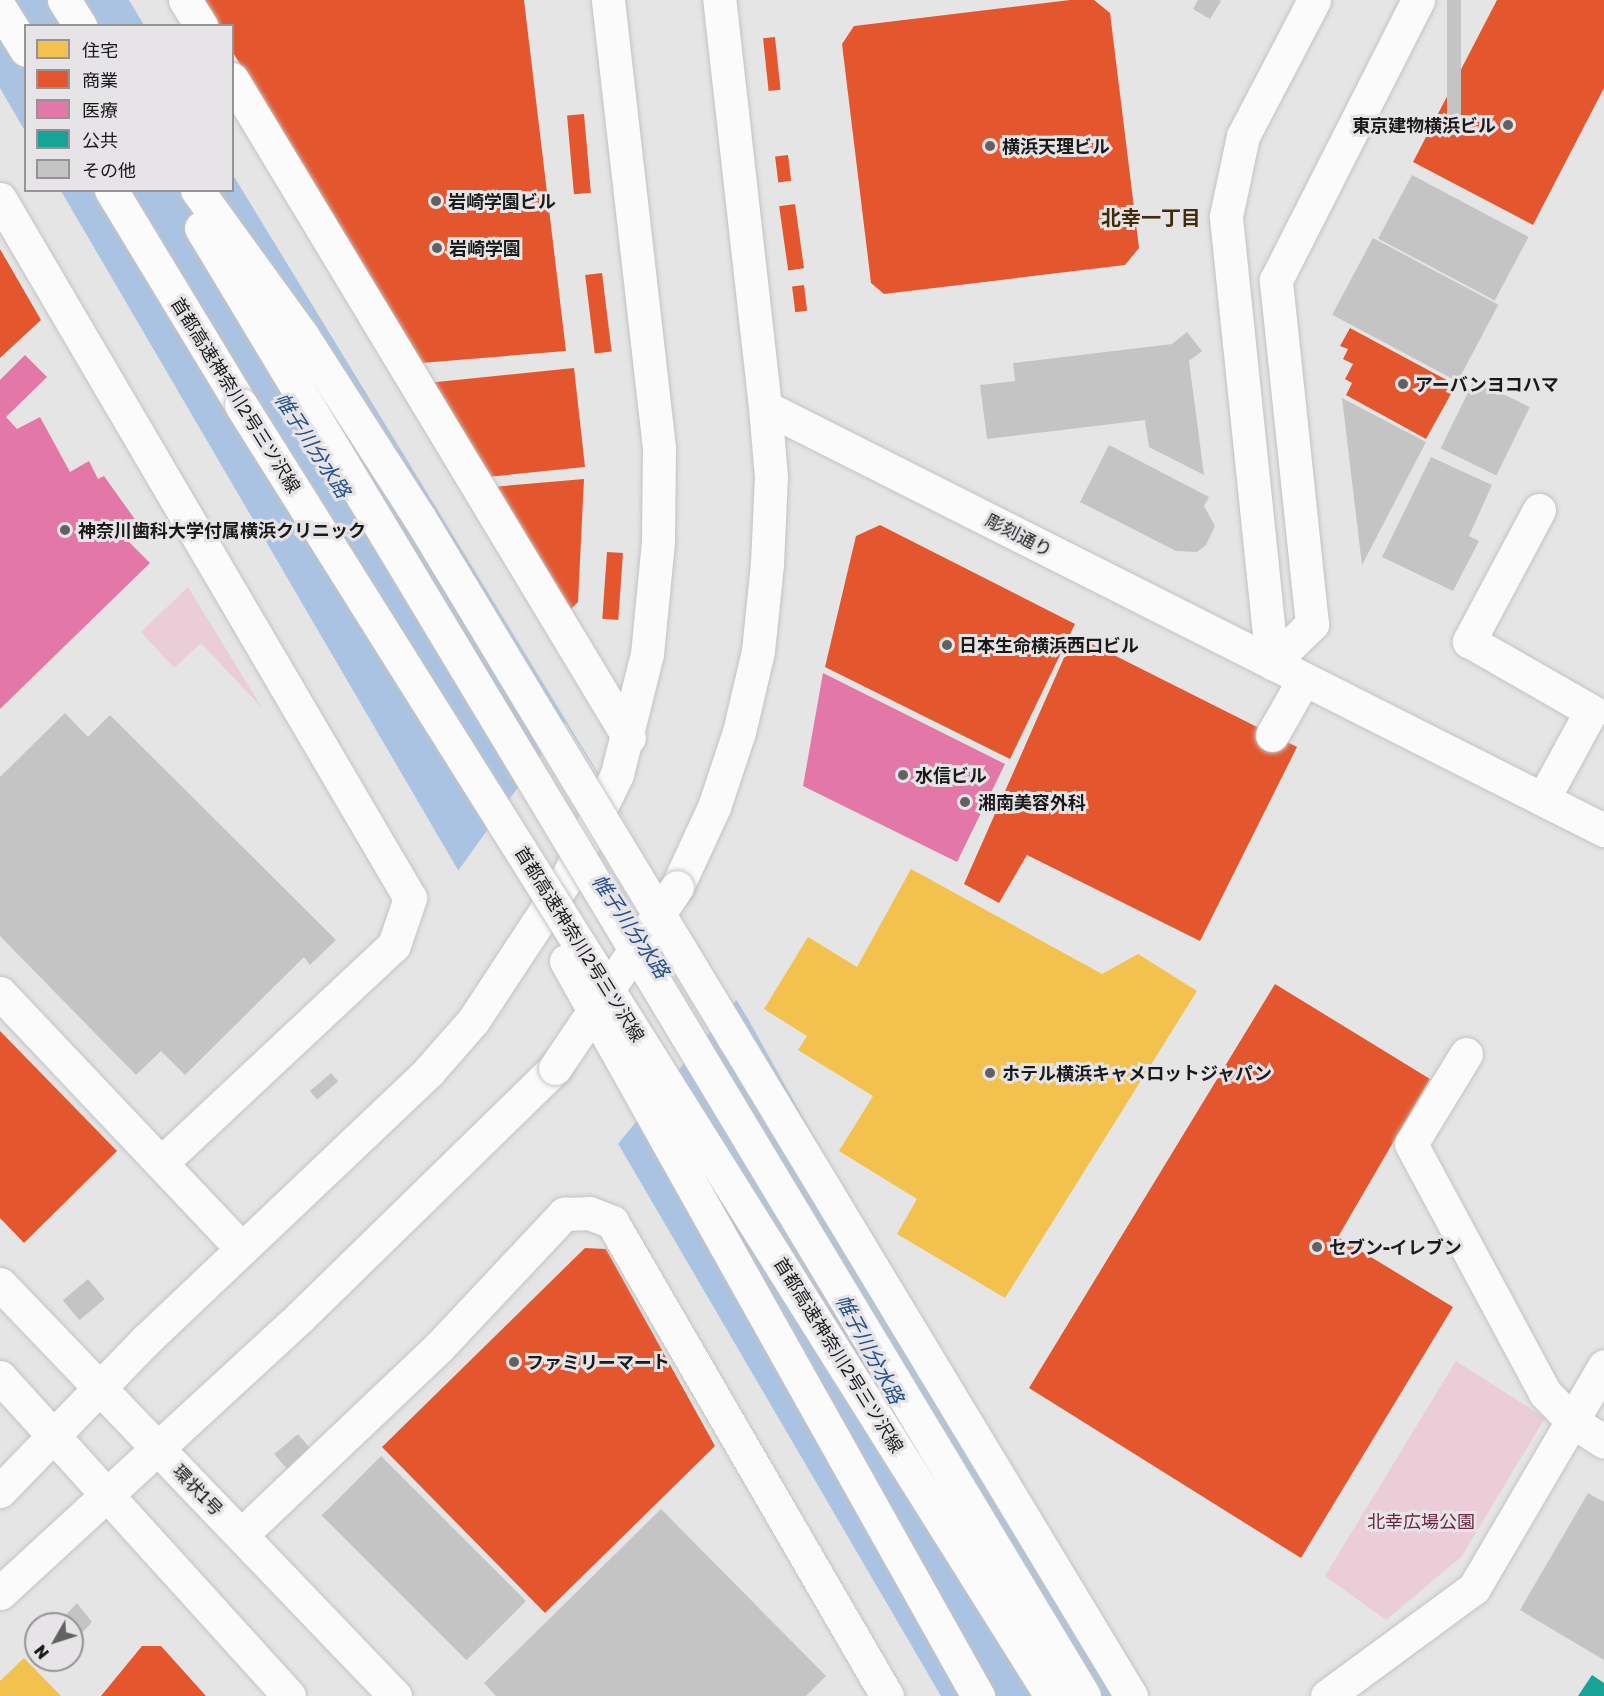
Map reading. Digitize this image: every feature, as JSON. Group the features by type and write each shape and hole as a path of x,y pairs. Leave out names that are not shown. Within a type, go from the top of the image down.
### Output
{"main road":[{"path":"64,0 79,24"},
{"path":"185,0 200,24"},
{"path":"0,1491 242,1249 429,1071 499,987 567,878 617,774 629,738 647,654 656,565 659,448 608,0"},
{"path":"0,1593 105,1493 158,1448 555,1068 677,887 714,807 758,651 771,477 719,0"},
{"path":"1272,663 1226,216 1243,136 1314,0"},
{"path":"1272,663 1312,624 1276,280 1418,0"},
{"path":"0,8 24,47"},
{"path":"234,82 629,738"},
{"name":"首都高速神奈川2号三ツ沢線","path":"112,192 241,405 1051,1696"},
{"name":"首都高速神奈川2号三ツ沢線","path":"180,192 1084,1696"},
{"path":"198,192 302,335 419,516 1131,1696"},
{"path":"0,199 410,898 394,945 161,1163"},
{"path":"241,405 541,916 978,1696"},
{"name":"彫刻通り","path":"765,407 1604,830"},
{"path":"1539,510 1469,641 1591,711 1543,799"},
{"path":"1272,735 1304,679"},
{"path":"0,993 242,1249"},
{"path":"1466,1054 1411,1144 1545,1393 1572,1421 1604,1442"},
{"path":"241,1535 439,1347 564,1214 589,1212 612,1222 887,1696"},
{"name":"環状1号","path":"0,1284 395,1696"},
{"path":"1327,1696 1474,1588 1604,1366"},
{"path":"0,1377 57,1436 105,1493 289,1696"}],"green space":[{"path":"188,587 262,708 201,643 174,668 141,632"},
{"name":"北幸広場公園","path":"1456,1361 1545,1418 1462,1556 1386,1620 1325,1576"}],"water":[{"path":"0,0 129,0 143,24 24,24 24,129 0,88"},
{"name":"帷子川分水路","path":"234,177 748,1019 1125,1696 941,1696 62,192 234,192"}],"pier":[{"path":"565,722 738,998 617,1145 458,871"}],"building: 住宅":[{"name":"ホテル横浜キャメロットジャパン","path":"911,869 1102,974 1138,954 1197,991 1005,1298 897,1234 917,1199 839,1151 873,1096 798,1050 807,1036 764,1009 808,937 857,967"},
{"path":"24,1658 24,1672 38,1672 61,1696 0,1696 0,1681"}],"building: 商業":[{"name":"岩崎学園ビル","path":"201,0 524,0 566,351 421,363 234,54 234,24 216,24"},
{"name":"横浜天理ビル","path":"1070,0 1094,0 1110,13 1139,248 1125,265 884,294 871,283 842,44 854,26"},
{"name":"東京建物横浜ビル","path":"1497,0 1604,0 1604,88 1533,225 1413,162"},
{"path":"775,37 781,90 769,91 763,38"},
{"path":"584,114 591,193 574,194 567,115"},
{"path":"788,155 791,181 778,182 775,157"},
{"path":"795,204 804,268 788,271 779,206"},
{"path":"0,249 41,320 0,358"},
{"path":"602,273 612,351 595,353 585,275"},
{"path":"804,285 807,311 795,312 792,286"},
{"name":"アーバンヨコハマ","path":"1350,328 1456,385 1426,439 1346,395 1352,383 1345,379 1353,364 1343,359 1348,349 1340,346"},
{"path":"574,368 585,467 487,477 427,383"},
{"path":"584,479 578,602 570,610 480,488"},
{"name":"日本生命横浜西口ビル","path":"880,525 1075,624 1010,759 825,667 856,536"},
{"path":"607,552 623,553 618,620 602,619"},
{"path":"1074,635 1297,747 1200,941 1027,855 999,903 964,884"},
{"path":"1275,984 1430,1079 1338,1237 1453,1307 1301,1558 1029,1388"},
{"path":"0,1031 117,1151 24,1243 0,1218"},
{"path":"585,1248 606,1249 715,1446 545,1613 382,1447"},
{"path":"142,1646 161,1646 206,1696 101,1696"}],"building: 医療":[{"name":"神奈川歯科大学付属横浜クリニック","path":"25,355 47,377 6,417 17,429 40,417 70,472 89,461 98,479 104,476 139,525 122,535 150,563 0,709 0,380"},
{"name":"水信ビル","path":"823,673 1005,764 957,862 803,786"}],"building: 公共":[{"path":"1592,1675 1604,1683 1604,1696 1578,1696"}],"building: その他":[{"path":"1198,0 1221,1 1210,19 1193,9"},
{"path":"1447,0 1461,0 1461,135 1447,135"},
{"path":"1412,175 1529,237 1495,301 1378,239"},
{"path":"1373,238 1498,305 1458,381 1332,315"},
{"path":"1187,332 1202,351 1189,361 1204,475 1149,447 1145,420 987,439 980,385 1015,381 1013,363 1172,344"},
{"path":"1474,380 1530,407 1496,475 1441,448"},
{"path":"1342,398 1426,442 1362,565"},
{"path":"1109,445 1209,497 1204,506 1215,526 1206,545 1197,552 1176,551 1080,502"},
{"path":"1431,457 1492,485 1469,536 1479,541 1453,591 1382,557"},
{"path":"65,713 88,737 110,715 336,940 310,965 304,957 185,1075 161,1051 136,1075 0,936 0,777"},
{"path":"331,1073 338,1081 317,1100 310,1091"},
{"path":"88,1279 105,1299 79,1320 63,1300"},
{"path":"298,1434 314,1453 290,1473 274,1454"},
{"path":"381,1456 526,1601 467,1660 322,1515"},
{"path":"1588,1493 1604,1502 1604,1660 1520,1610"},
{"path":"661,1509 826,1676 806,1696 496,1696 484,1683"},
{"path":"77,1603 92,1622 84,1631 84,1612 68,1612"}],"place":[{"name":"東京建物横浜ビル","path":"1508,125"},
{"name":"横浜天理ビル","path":"990,146"},
{"name":"岩崎学園ビル","path":"436,201"},
{"name":"岩崎学園","path":"437,248"},
{"name":"アーバンヨコハマ","path":"1403,384"},
{"name":"神奈川歯科大学付属横浜クリニック","path":"65,530"},
{"name":"日本生命横浜西口ビル","path":"947,645"},
{"name":"水信ビル","path":"903,775"},
{"name":"湘南美容外科","path":"965,802"},
{"name":"ホテル横浜キャメロットジャパン","path":"990,1073"},
{"name":"セブン-イレブン","path":"1317,1247"},
{"name":"ファミリーマート","path":"514,1362"}],"district":[{"name":"北幸一丁目","path":"1151,217"}]}
